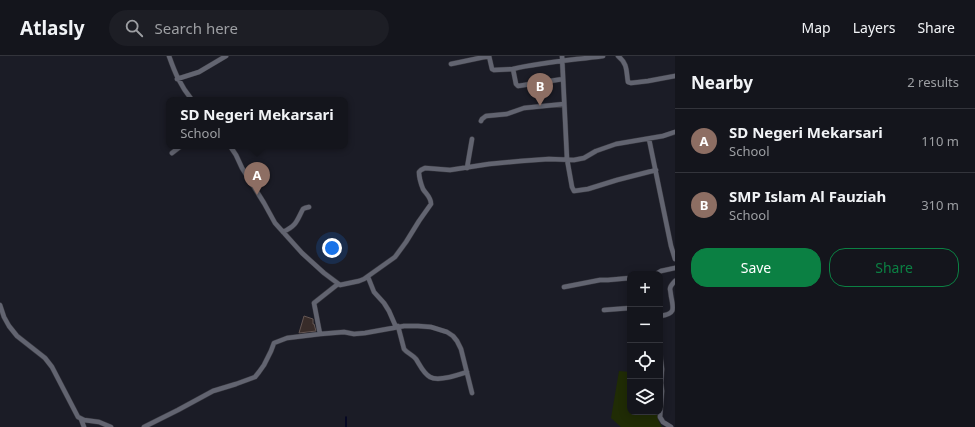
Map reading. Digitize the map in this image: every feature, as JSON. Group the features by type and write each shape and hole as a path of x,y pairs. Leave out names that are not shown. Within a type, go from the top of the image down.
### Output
{"street":[{"path":"169,56 177,78 189,97"},
{"path":"177,78 199,72 226,56"},
{"path":"451,64 489,56 492,69 513,69 562,58 603,56"},
{"path":"618,56 623,60 628,82 648,81 675,76"},
{"path":"562,58 567,159 574,191 588,189 656,170"},
{"path":"513,69 516,84 518,86 562,80"},
{"path":"481,121 482,118 486,116 507,114 524,108 564,104"},
{"path":"232,149 275,223 302,253 320,270 340,285 359,281 368,277 395,257 406,242 431,204 431,200 420,181 419,172 425,168 450,170 521,160 574,160 584,158 596,151 616,144 649,139 675,132"},
{"path":"468,168 472,139"},
{"path":"649,139 675,259"},
{"path":"172,153 177,149"},
{"path":"283,232 296,224 303,209 309,207"},
{"path":"661,271 675,268"},
{"path":"368,277 374,292 389,311 397,326 404,349 415,358 428,375 438,378 467,372"},
{"path":"564,287 600,280 627,278"},
{"path":"663,316 668,315 673,309 673,298 670,289 671,285 675,281"},
{"path":"320,334 314,303 338,284"},
{"path":"0,305 9,326 16,336 38,352 49,363 76,415 84,427"},
{"path":"604,310 627,308"},
{"path":"144,427 213,391 255,376 264,366 274,343 287,338 320,334 344,332 354,334 365,333 397,326 431,327 447,332 453,336 461,349 472,392"},
{"path":"661,379 660,417 663,422 671,427"},
{"path":"80,419 99,422 112,427"}],"green space":[{"path":"619,371 627,372 627,415 659,415 658,420 662,427 621,427 611,418"}],"building":[{"path":"304,316 313,319 313,324 316,331 299,333"}],"waterway":[{"path":"346,417 346,427"}],"place":[{"name":"SMP Islam Al Fauziah","path":"540,106"},
{"name":"SD Negeri Mekarsari","path":"257,195"}]}
